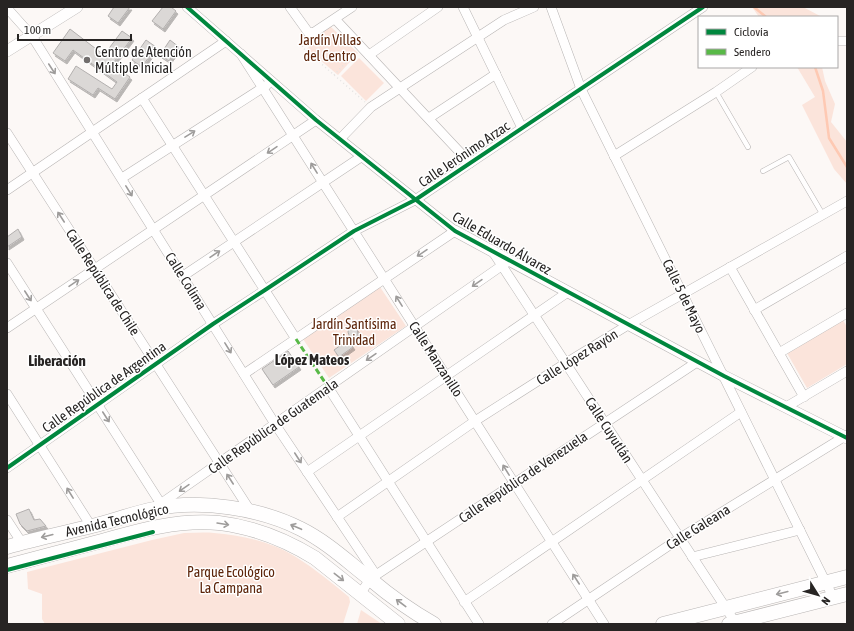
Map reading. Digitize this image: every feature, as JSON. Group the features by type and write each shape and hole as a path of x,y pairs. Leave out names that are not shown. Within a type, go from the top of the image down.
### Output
{"main road":[{"name":"Avenida Tecnológico","path":"7,547 91,526 158,506 188,505 223,507 251,512 279,520 302,529 373,577 411,610 434,624"},
{"name":"Avenida Tecnológico","path":"7,566 163,526 201,522 219,523 261,532 286,541 315,558 398,624"},
{"path":"664,624 847,577"},
{"path":"732,623 847,594"}],"street":[{"path":"7,51 77,7"},
{"name":"Calle Eduardo Álvarez","path":"187,7 316,120 454,231 493,252 506,263 568,292 724,376 846,436"},
{"path":"290,7 308,32 313,33 352,7"},
{"path":"369,55 438,7"},
{"path":"463,7 522,128"},
{"path":"340,139 371,107 504,20 534,7"},
{"name":"Calle 5 de Mayo","path":"551,7 581,89 833,597"},
{"name":"Calle Jerónimo Arzac","path":"213,324 354,231 415,200 703,7"},
{"name":"Calle Colima","path":"7,8 32,36 244,374 357,547 373,577"},
{"path":"335,19 470,163"},
{"path":"7,190 226,41"},
{"name":"Calle Manzanillo","path":"241,54 604,624"},
{"path":"614,156 716,92 751,68"},
{"path":"429,118 496,74"},
{"path":"122,178 273,82"},
{"path":"142,98 296,339"},
{"path":"7,328 316,120"},
{"name":"Calle República de Chile","path":"7,133 251,512"},
{"path":"183,276 361,157"},
{"name":"Calle López Rayón","path":"337,517 475,422 566,363 628,325 730,267 823,215 845,205"},
{"path":"244,374 454,231"},
{"path":"754,310 847,256"},
{"path":"7,263 98,405 158,506"},
{"name":"Calle Cuyutlán","path":"506,263 534,315 726,608 732,623"},
{"name":"Calle República de Guatemala","path":"158,506 506,263"},
{"path":"730,267 804,397"},
{"path":"307,472 568,292"},
{"path":"779,353 846,315"},
{"name":"Calle República de Argentina","path":"7,468 213,324"},
{"name":"Calle República de Venezuela","path":"373,577 697,362"},
{"path":"786,407 847,371"},
{"path":"328,387 479,624"},
{"path":"7,394 91,526"},
{"path":"464,602 741,412"},
{"name":"Calle Galeana","path":"552,624 680,538 846,436"},
{"path":"7,520 22,543"},
{"path":"692,556 800,530"},
{"path":"344,558 357,547"},
{"path":"361,594 373,577"}],"lane":[{"path":"716,92 748,147"},
{"path":"764,171 789,157 823,215"}],"path":[{"path":"313,33 302,47 371,107"},
{"path":"334,75 361,46"}],"green space":[{"path":"752,7 803,7 820,16 758,16"},
{"name":"Jardín Villas del Centro","path":"330,26 358,53 338,75 307,49"},
{"path":"359,58 384,83 366,101 341,76"},
{"path":"798,68 822,68 825,81 835,104 831,122 847,142 847,184 834,169 802,105 815,97"},
{"name":"Jardín Santísima Trinidad","path":"380,287 406,326 329,378 303,339"},
{"path":"843,320 847,327 847,364 807,388 787,353"},
{"name":"Parque Ecológico La Campana","path":"184,533 235,535 267,543 287,552 317,571 349,597 350,602 343,624 45,624 42,619 42,594 28,589 27,572"},
{"path":"361,610 382,624 357,624"}],"building":[{"path":"114,7 130,7 118,23 108,16"},
{"path":"163,7 171,7 176,11 163,29 152,21"},
{"path":"70,29 104,55 122,31 132,38 114,62 116,63 114,66 130,77 115,99 98,88 93,95 68,79 76,66 112,89 117,82 73,50 65,61 53,53"},
{"path":"146,40 156,47 142,67 132,60"},
{"path":"170,40 179,47 169,61 160,55"},
{"path":"18,229 22,237 7,247 7,237"},
{"path":"352,327 357,329 358,334 357,337 351,341 348,332 349,328"},
{"path":"348,340 353,347 339,357 334,350"},
{"path":"288,351 299,367 273,385 262,369"},
{"path":"29,509 34,520 40,519 46,526 27,531 20,524 16,514"}],"waterway":[{"path":"754,7 765,16"},
{"path":"815,68 823,91 829,138 847,167"}],"marked path":[{"path":"296,339 328,387"}],"cycle path":[{"path":"187,7 316,120 455,231 724,376 847,438"},
{"path":"7,468 213,324 354,231 415,200 703,7"},
{"path":"7,570 153,532"}],"place":[{"name":"Centro de Atención Múltiple Inicial","path":"87,60"}],"district":[{"name":"López Mateos","path":"312,359"},
{"name":"Liberación","path":"57,360"}]}
